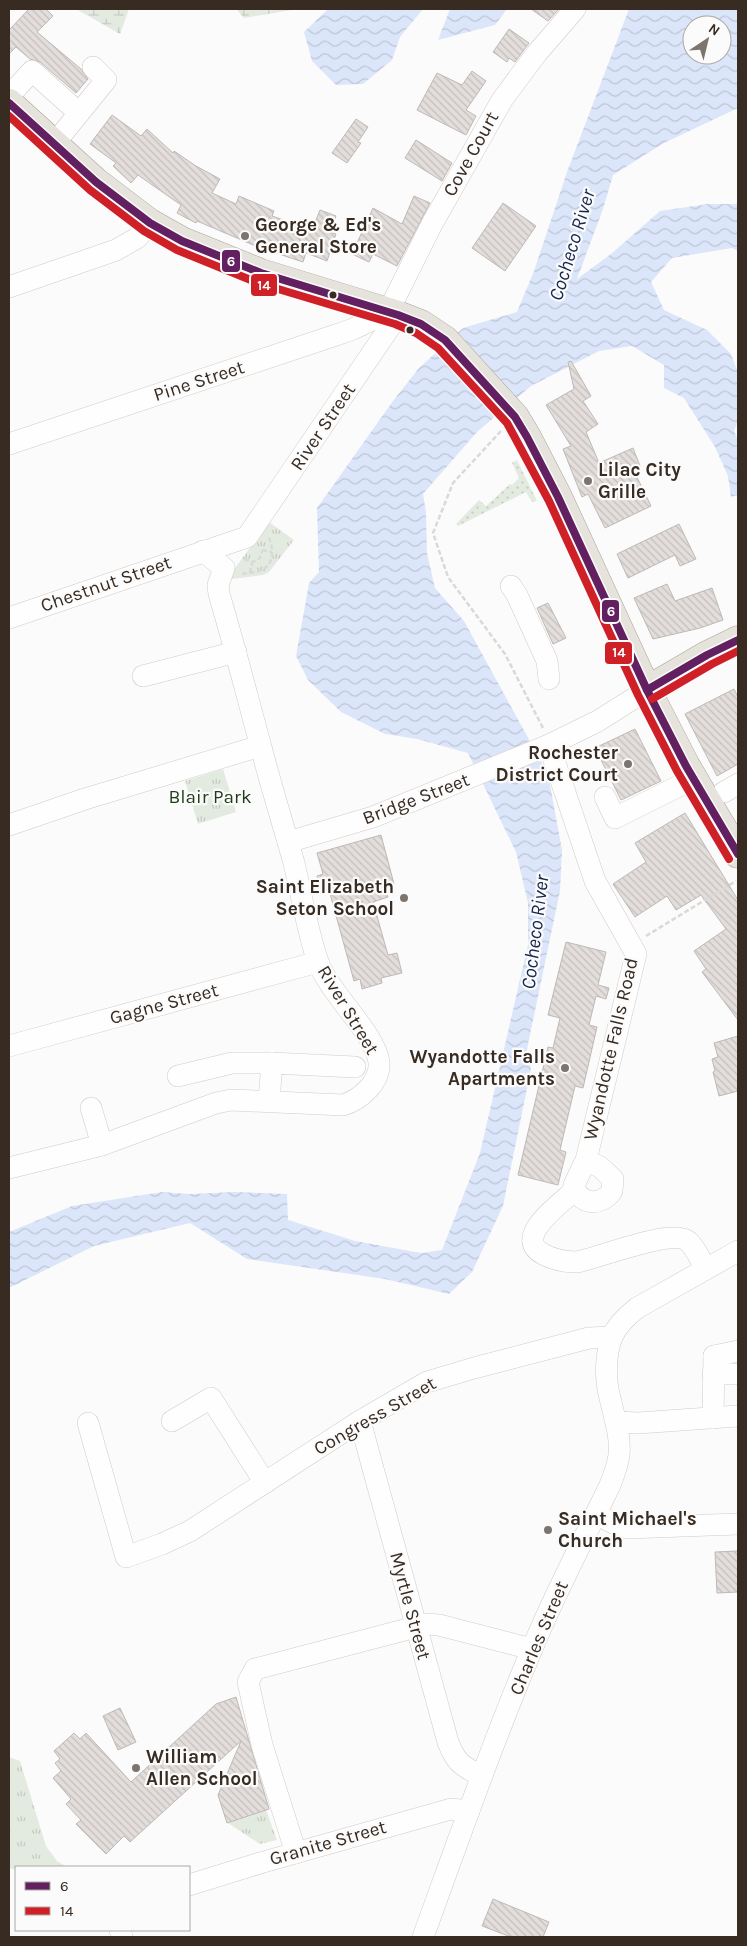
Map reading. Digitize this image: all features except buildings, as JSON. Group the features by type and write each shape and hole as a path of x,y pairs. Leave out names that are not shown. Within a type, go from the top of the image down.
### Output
{"main road":[{"path":"9,103 126,206 150,223 182,241 261,273 421,324 445,340 510,422 558,497 647,690 737,867"},
{"path":"647,690 707,654 738,640"}],"street":[{"name":"Cove Court","path":"393,314 432,224 502,100 537,53 575,9"},
{"path":"54,144 106,80 93,67"},
{"path":"9,96 32,71 79,113"},
{"path":"9,287 116,250 137,238 150,223"},
{"name":"Pine Street","path":"9,444 345,332 393,314"},
{"name":"River Street","path":"9,1168 102,1145 216,1103 247,1099 343,1105 354,1102 373,1084 378,1073 379,1062 374,1048 326,978 318,962 288,842 260,746 218,585 258,542 393,314"},
{"path":"202,552 258,542"},
{"path":"202,552 230,571"},
{"name":"Chestnut Street","path":"9,618 202,552"},
{"path":"511,586 517,595 547,661 549,679"},
{"path":"143,676 236,652"},
{"name":"Bridge Street","path":"288,842 373,817 462,782 545,742 598,721 647,690"},
{"name":"Wyandotte Falls Road","path":"545,742 595,881 636,954 586,1160 574,1185 580,1197 596,1202 608,1196 612,1191 612,1179 608,1173 586,1160"},
{"path":"9,825 85,799 260,746"},
{"path":"605,797 615,818 693,779"},
{"name":"Gagne Street","path":"9,1046 318,962"},
{"path":"178,1076 232,1063 355,1067"},
{"path":"270,1101 272,1063"},
{"path":"91,1108 102,1145"},
{"path":"575,1190 539,1222 534,1234 533,1243 538,1252 552,1259 576,1262 653,1240 681,1238 689,1242 706,1269"},
{"path":"612,1337 627,1316 637,1308 738,1251"},
{"name":"Congress Street","path":"88,1423 126,1557 162,1544 190,1531 360,1421 427,1382 589,1338 612,1337"},
{"name":"Charles Street","path":"423,1937 481,1776 532,1649 554,1598 616,1470 619,1456 616,1422 608,1387 607,1362 612,1337"},
{"path":"713,1365 738,1351"},
{"path":"713,1365 738,1356"},
{"path":"713,1365 713,1418"},
{"path":"713,1365 738,1365"},
{"path":"713,1365 738,1374"},
{"path":"172,1421 211,1398 265,1483"},
{"path":"616,1422 638,1423 738,1416"},
{"name":"Myrtle Street","path":"360,1421 448,1742 454,1758 462,1766 481,1776"},
{"path":"596,1514 627,1528 738,1524"},
{"path":"296,1853 262,1745 248,1682 255,1669 416,1625 427,1624 439,1625 532,1649"},
{"name":"Granite Street","path":"190,1885 451,1809 469,1810"}],"path":[{"path":"510,422 453,483 433,533 448,577 505,654 542,725 545,742"},
{"path":"230,571 250,573 261,571 267,567 272,552 270,541 258,542"},
{"path":"258,542 272,552"},
{"path":"250,573 252,563 259,559 258,542"},
{"path":"244,559 252,563"},
{"path":"632,945 737,867"}],"green space":[{"path":"76,9 129,9 120,34"},
{"path":"236,9 298,9 244,18"},
{"path":"517,460 537,501 532,502 526,492 458,526 456,524 479,500 486,506 519,478 512,463"},
{"path":"269,522 294,540 269,572 263,575 232,579 235,568"},
{"name":"Blair Park","path":"223,769 236,812 198,824 185,781"},
{"path":"9,1757 20,1761 46,1846 57,1861 65,1866 15,1866 15,1870 9,1868"},
{"path":"266,1810 277,1840 260,1844 228,1823"}],"water":[{"path":"328,9 423,9 400,37 392,60 363,84 336,85 312,61 304,32"},
{"path":"450,9 507,9 495,25 438,40"},
{"name":"Cocheco River","path":"629,9 738,9 738,108 664,143 613,175 603,209 577,279 611,254 660,211 708,204 738,204 738,251 732,248 672,258 651,282 664,310 707,330 731,354 738,373 738,421 734,431 738,440 738,495 731,497 728,476 715,447 684,398 664,388 664,365 632,346 599,351 531,386 477,432 423,494 426,512 427,553 435,588 464,621 548,774 562,850 560,891 527,1049 531,1069 503,1206 472,1272 449,1294 385,1279 247,1259 190,1223 94,1246 9,1288 9,1232 72,1206 162,1192 190,1194 234,1192 287,1194 288,1220 355,1241 421,1253 442,1250 480,1153 528,945 528,903 516,852 468,753 417,739 385,734 341,712 308,680 296,656 309,583 319,572 317,508 393,401 419,368 463,328 517,312 534,271 567,172"}],"transit line":[{"name":"6","path":"9,103 96,182 150,223 182,241 261,273 398,315 421,324 445,340 515,417 527,437 558,497 647,690 686,766 738,854"},
{"name":"14","path":"9,116 90,190 144,231 177,250 258,283 395,324 416,333 438,348 507,423 549,501 638,695 677,771 729,859"},
{"name":"6","path":"647,690 707,655 738,640"},
{"name":"14","path":"652,699 738,651"}],"place":[{"name":"George & Ed's General Store","path":"245,236"},
{"name":"Lilac City Grille","path":"588,481"},
{"name":"Rochester District Court","path":"628,764"},
{"name":"Saint Elizabeth Seton School","path":"404,898"},
{"name":"Wyandotte Falls Apartments","path":"565,1068"},
{"name":"Saint Michael's Church","path":"548,1530"},
{"name":"William Allen School","path":"136,1768"}]}
